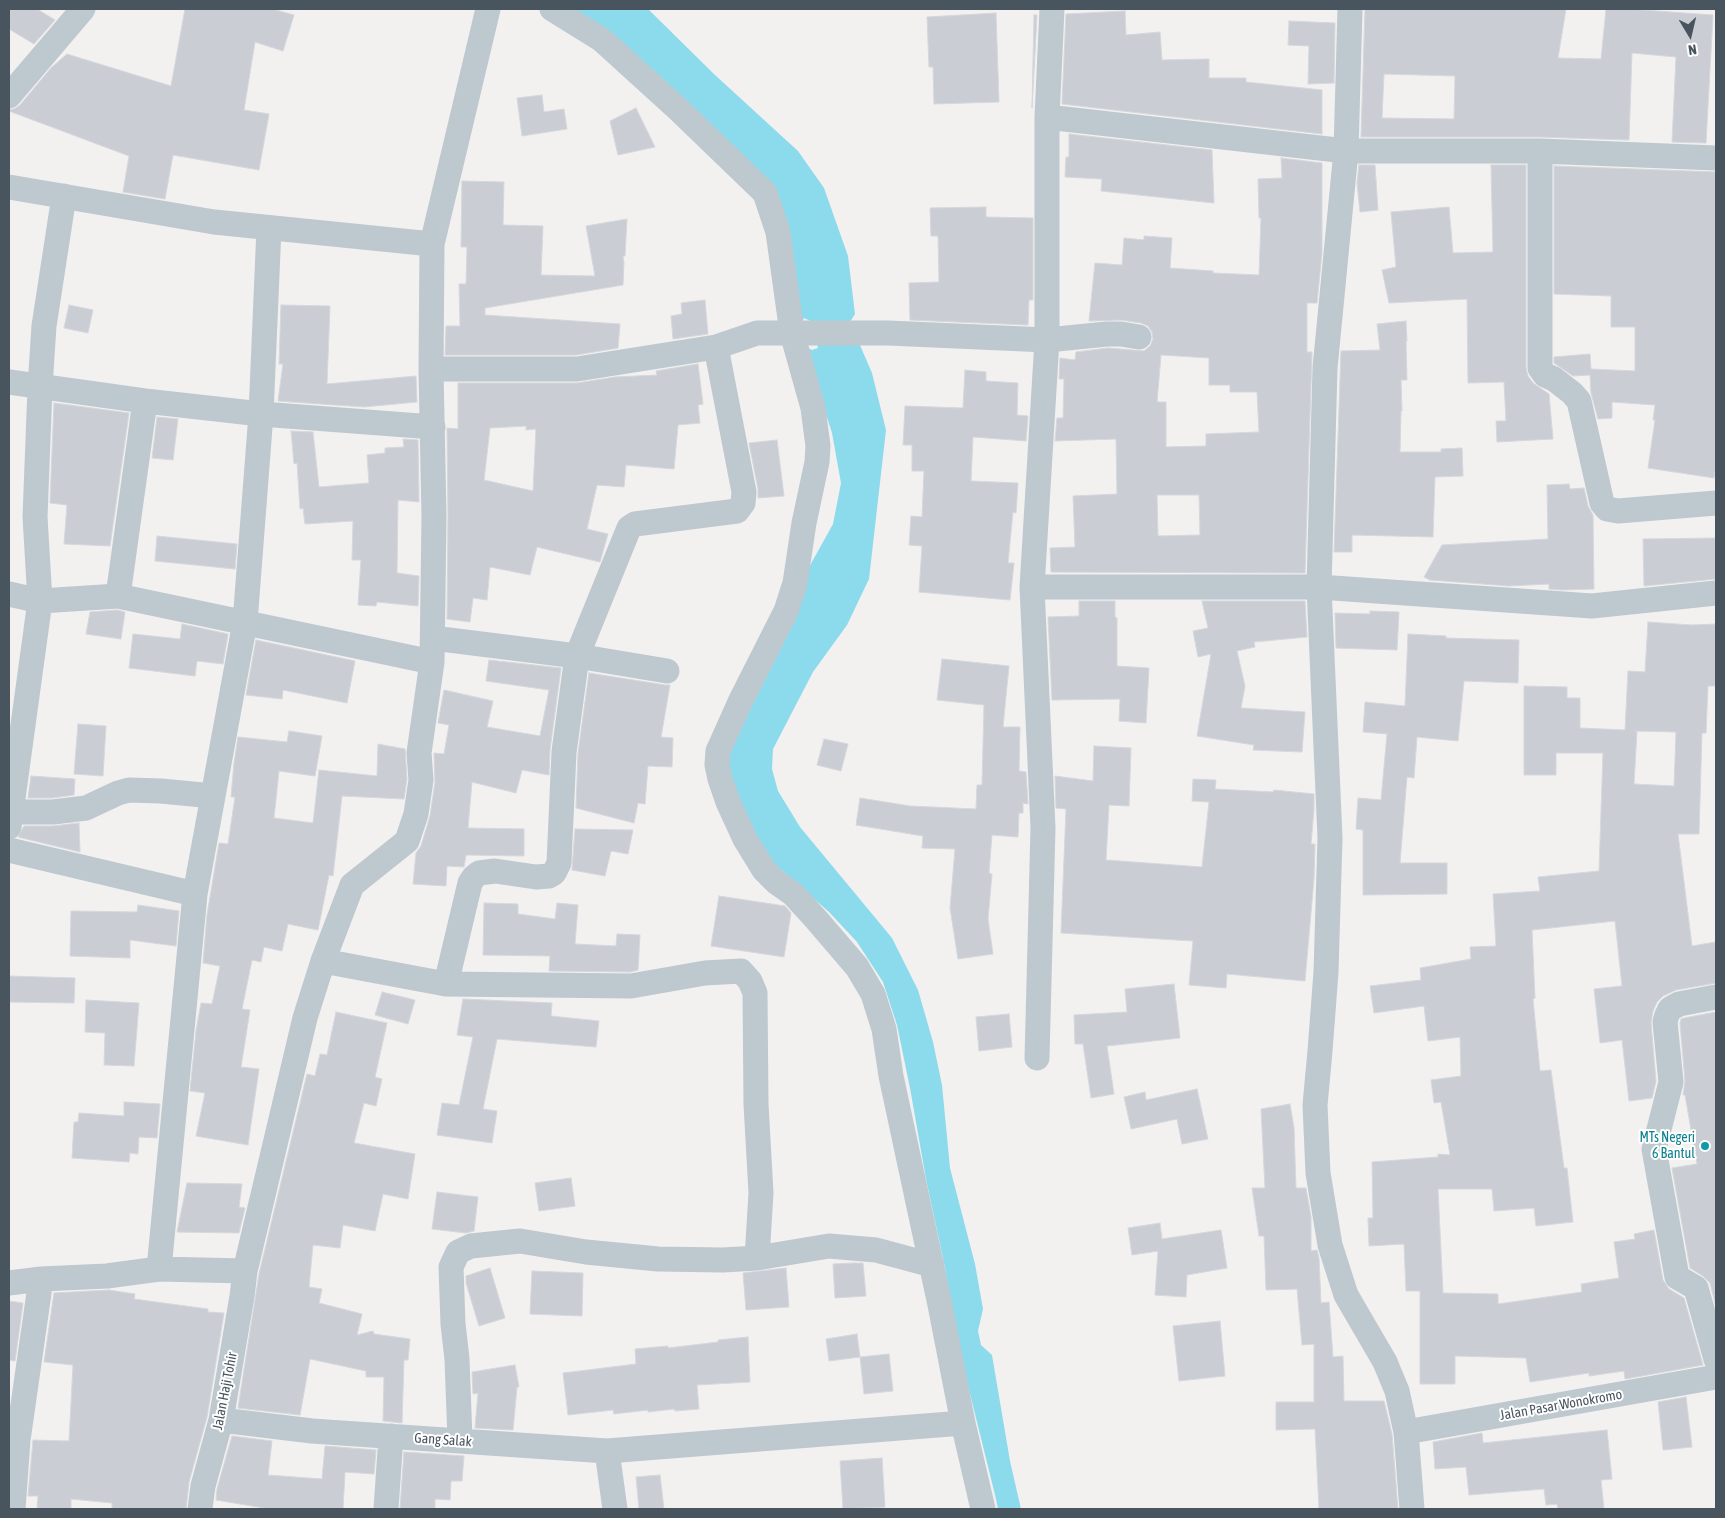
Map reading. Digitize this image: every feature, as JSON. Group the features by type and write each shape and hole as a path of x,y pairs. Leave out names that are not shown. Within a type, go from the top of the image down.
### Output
{"street":[{"path":"9,96 83,9"},
{"name":"Jalan Haji Tohir","path":"200,1509 203,1486 220,1420 245,1272 305,1018 323,961 352,885 407,841 416,814 421,780 419,753 432,650 432,244 488,9"},
{"path":"552,9 602,40 679,110 765,193 778,232 800,333 813,408 818,446 817,462 804,524 795,583 786,611 718,751 717,765 726,794 742,832 764,870 776,882 794,894 857,967 873,994 884,1029 962,1424 983,1509"},
{"path":"1037,1058 1043,828 1032,587 1047,340 1046,117 1052,9"},
{"path":"1350,9 1346,151 1325,368 1319,587 1330,838 1326,972 1315,1105 1318,1173 1330,1245 1346,1295 1385,1362 1396,1391 1406,1432 1412,1509"},
{"path":"1046,117 1346,151 1540,151 1716,158"},
{"path":"1540,151 1540,368 1545,375 1554,379 1572,393 1578,401 1602,503 1607,509 1618,511 1716,503"},
{"path":"9,186 214,222 432,244"},
{"path":"64,196 44,326 40,386 35,517 40,601 10,819 86,808 129,790 213,796"},
{"path":"159,1269 195,894 244,622 261,414 269,228"},
{"path":"431,369 577,369 716,347 757,333 888,334 1047,340 1107,334 1139,337"},
{"path":"446,984 470,883 474,877 479,873 496,871 536,877 549,876 554,873 558,864 564,752 576,656 629,528 635,524 737,511 743,502 744,492 716,347"},
{"path":"9,382 145,402 261,414 433,427"},
{"path":"118,596 145,402"},
{"path":"1032,587 1319,587 1592,606 1716,593"},
{"path":"9,594 40,601 118,596 244,622 432,650 576,656 667,671"},
{"path":"9,850 195,894"},
{"path":"323,961 446,984 631,986 705,973 741,971 750,981 755,993 756,1104 761,1193 757,1258"},
{"path":"1716,997 1679,1004 1670,1010 1667,1015 1665,1022 1671,1082 1654,1149 1677,1277 1696,1288 1716,1359"},
{"path":"460,1440 451,1267 458,1252 471,1246 520,1241 586,1252 658,1259 723,1260 757,1258 829,1246 876,1250 932,1265"},
{"path":"9,1283 41,1278 107,1276 159,1269 245,1272"},
{"path":"13,1509 14,1440 41,1278"},
{"name":"Jalan Pasar Wonokromo","path":"1406,1432 1716,1377"},
{"name":"Gang Salak","path":"220,1420 312,1430 607,1451 962,1424"},
{"path":"386,1509 391,1436"},
{"path":"607,1451 615,1509"}],"water":[{"path":"569,9 648,9 715,75 798,151 824,188 848,256 855,314 850,322 872,373 886,430 869,579 847,625 813,672 773,749 772,769 778,791 800,827 892,938 918,990 933,1042 942,1085 950,1168 975,1264 983,1309 978,1331 981,1345 992,1355 1010,1461 1021,1509 998,1509 958,1345 945,1268 897,1025 883,982 857,942 829,912 770,860 747,820 729,777 727,758 808,569 833,524 841,483 832,433 758,202","holes":["804,318 819,325 816,341 818,348 812,350 808,348 800,326"]}],"building":[{"path":"9,9 37,9 55,20 34,44 9,29"},
{"path":"185,9 272,9 294,15 283,51 255,42 244,110 269,114 259,170 173,155 165,199 123,192 129,156 9,111 20,105 51,68 67,54 171,86"},
{"path":"1365,9 1566,9 1558,58 1601,59 1606,9 1713,15 1706,143 1672,142 1676,57 1632,53 1629,140 1540,137 1361,137","holes":["1384,74 1455,76 1454,119 1382,118"]},
{"path":"1125,11 1126,35 1160,32 1162,60 1209,59 1209,78 1246,78 1246,82 1322,90 1322,134 1062,104 1066,14"},
{"path":"996,13 999,102 934,104 933,67 929,67 927,17"},
{"path":"1034,15 1037,15 1032,108"},
{"path":"1289,21 1335,23 1334,83 1308,84 1309,46 1288,45"},
{"path":"542,95 544,112 564,109 567,129 522,136 517,98"},
{"path":"636,108 655,147 618,155 610,121"},
{"path":"1069,134 1212,150 1214,203 1101,191 1102,179 1065,177 1066,157 1069,157"},
{"path":"1281,158 1322,163 1322,253 1317,303 1307,303 1307,352 1312,352 1305,573 1051,572 1050,548 1075,547 1073,496 1117,494 1116,439 1055,441 1057,418 1063,418 1064,379 1059,379 1060,358 1075,360 1076,352 1108,348 1144,351 1150,346 1153,339 1152,332 1148,326 1141,323 1121,320 1089,321 1095,263 1122,265 1124,238 1144,240 1144,236 1172,238 1170,268 1213,271 1213,273 1259,275 1261,218 1259,218 1258,179 1282,178","holes":["1161,355 1209,358 1209,385 1230,385 1230,392 1257,392 1259,432 1206,434 1206,446 1166,447 1166,402 1157,402","1157,495 1199,495 1200,535 1158,536"]},
{"path":"1359,165 1375,165 1378,210 1360,212 1357,183"},
{"path":"1491,165 1526,165 1526,368 1528,376 1533,383 1549,394 1553,439 1497,442 1496,421 1506,421 1504,382 1468,383 1467,299 1389,303 1382,270 1396,267 1391,212 1449,207 1453,253 1493,252"},
{"path":"1554,166 1716,172 1716,464 1714,478 1648,468 1655,420 1653,420 1655,405 1612,402 1612,418 1598,419 1591,393 1590,375 1573,376 1554,363 1554,357 1590,354 1591,369 1635,371 1635,327 1611,327 1611,296 1554,294"},
{"path":"462,181 504,182 503,225 543,226 541,275 595,276 586,226 627,219 625,256 623,256 623,285 485,308 485,315 620,324 618,348 576,355 445,355 446,326 460,326 459,284 466,284 467,247 461,247"},
{"path":"986,207 986,217 1033,218 1033,300 1029,300 1028,325 910,320 909,283 939,282 938,236 931,236 930,208"},
{"path":"705,300 708,334 673,339 671,316 682,314 681,303"},
{"path":"69,305 93,310 88,333 64,328"},
{"path":"281,305 330,306 327,384 416,376 417,402 364,407 278,401 283,364 279,364"},
{"path":"1406,321 1407,380 1401,380 1400,452 1441,452 1441,449 1462,448 1463,476 1435,477 1433,537 1352,535 1352,552 1334,552 1341,351 1380,350 1377,324"},
{"path":"698,364 703,404 698,405 700,423 678,425 674,469 626,465 624,487 597,485 587,529 608,534 600,562 537,547 530,575 490,567 487,600 473,598 470,622 447,619 447,428 458,429 458,383 577,383 615,377 657,375 656,371","holes":["526,426 526,430 536,429 533,491 484,480 490,428"]},
{"path":"965,370 986,372 986,381 1018,383 1017,415 1028,416 1026,441 973,437 971,481 1018,483 1016,513 1013,512 1008,563 1014,563 1010,600 919,592 922,546 909,545 911,516 922,517 924,471 912,471 912,445 903,445 905,406 963,408"},
{"path":"54,403 129,413 110,546 64,544 67,505 50,503"},
{"path":"157,417 178,419 173,460 152,458"},
{"path":"291,431 313,432 319,487 369,483 367,455 385,453 385,448 404,447 403,439 418,440 419,502 398,500 397,573 419,576 418,606 377,602 376,606 358,605 361,560 352,560 353,521 305,524 303,508 300,509 297,463 294,464"},
{"path":"777,440 784,496 758,498 749,443"},
{"path":"1569,484 1570,489 1584,488 1588,506 1593,515 1594,589 1562,590 1549,589 1549,584 1509,586 1430,580 1424,577 1442,545 1548,539 1547,485"},
{"path":"157,536 237,544 235,569 155,561"},
{"path":"1716,538 1716,579 1644,586 1643,539"},
{"path":"1079,601 1115,601 1117,666 1149,668 1146,723 1119,721 1120,699 1052,700 1048,617 1079,616"},
{"path":"1202,601 1305,601 1307,637 1254,642 1255,647 1237,651 1245,686 1241,708 1305,712 1302,752 1253,750 1254,745 1197,736 1211,654 1198,657 1193,631 1208,628"},
{"path":"117,610 125,612 121,639 86,634 90,612"},
{"path":"1370,611 1399,612 1397,650 1336,648 1335,613 1370,614"},
{"path":"1648,622 1691,625 1716,624 1716,686 1708,686 1706,733 1702,733 1699,834 1678,834 1692,946 1716,942 1716,983 1676,990 1663,996 1657,1002 1651,1023 1656,1081 1652,1098 1629,1101 1622,1040 1600,1043 1594,989 1622,986 1615,921 1532,930 1535,998 1533,999 1540,1071 1551,1070 1564,1168 1567,1168 1573,1222 1536,1226 1534,1208 1494,1211 1492,1189 1438,1189 1443,1293 1498,1294 1498,1304 1582,1292 1581,1284 1619,1278 1614,1242 1635,1239 1634,1234 1654,1230 1663,1280 1669,1289 1684,1298 1703,1365 1625,1379 1624,1371 1589,1376 1589,1373 1530,1382 1526,1358 1455,1356 1455,1384 1420,1384 1420,1291 1406,1291 1404,1244 1369,1246 1368,1218 1373,1218 1372,1162 1438,1157 1438,1154 1450,1155 1441,1102 1434,1103 1431,1080 1461,1076 1460,1037 1428,1041 1424,1006 1374,1013 1370,986 1421,980 1420,968 1471,959 1470,947 1496,946 1493,894 1540,891 1538,877 1599,871 1603,753 1556,753 1556,775 1524,775 1524,686 1567,687 1567,698 1580,698 1580,728 1625,730 1628,671 1645,672","holes":["1637,731 1676,732 1674,786 1634,784"]},
{"path":"182,624 228,634 223,664 197,661 195,676 129,668 133,634 180,639"},
{"path":"1408,634 1446,636 1446,638 1519,640 1518,683 1464,681 1458,741 1417,737 1414,778 1407,777 1400,863 1447,863 1447,894 1363,895 1363,830 1356,829 1358,798 1381,800 1387,734 1363,732 1365,702 1405,706"},
{"path":"256,640 355,661 347,703 283,690 282,699 246,695"},
{"path":"942,659 1009,666 1003,727 1020,727 1019,771 1026,772 1028,804 1023,803 1023,813 1019,813 1018,837 992,835 989,873 992,874 988,919 993,954 958,959 950,908 955,849 922,848 923,836 856,825 860,798 910,806 976,809 977,785 982,785 984,705 937,700"},
{"path":"489,660 561,668 550,750 549,775 522,770 516,793 472,782 468,828 524,829 524,856 466,855 464,867 447,866 446,886 413,884 416,853 421,846 430,816 435,782 434,753 444,754 449,725 438,723 444,690 493,701 487,727 540,736 549,690 486,681"},
{"path":"589,673 670,685 661,737 673,738 672,767 648,766 645,804 638,803 634,823 576,808 578,753"},
{"path":"78,724 106,726 103,776 74,774"},
{"path":"289,731 322,736 315,776 279,771 274,818 313,823 319,770 377,776 378,744 405,749 407,779 404,799 342,796 333,876 329,875 318,930 288,924 282,951 264,947 261,962 252,960 242,1009 250,1010 241,1067 259,1069 248,1145 196,1136 205,1093 190,1091 196,1031 201,1003 212,1004 220,966 203,963 207,915 219,843 228,844 235,797 231,797 238,737 287,742"},
{"path":"824,739 848,744 841,771 817,765"},
{"path":"1094,746 1131,748 1129,806 1109,805 1106,860 1202,867 1209,802 1192,801 1193,779 1216,780 1215,789 1273,792 1274,790 1314,794 1311,844 1315,844 1314,878 1305,981 1227,974 1226,988 1189,985 1193,941 1061,933 1066,809 1056,808 1055,776 1093,781"},
{"path":"31,776 75,779 74,795 52,798 28,798"},
{"path":"79,823 80,852 18,837 24,826 53,826"},
{"path":"575,829 633,830 628,854 611,851 605,876 572,870"},
{"path":"719,896 785,906 791,913 784,957 711,946"},
{"path":"484,903 518,904 518,914 555,919 557,903 578,905 575,944 616,946 617,934 640,935 638,970 630,972 549,971 550,956 483,955"},
{"path":"138,905 179,911 176,946 130,940 130,958 70,956 71,911 137,912"},
{"path":"9,976 75,978 74,1003 9,1002"},
{"path":"1174,984 1180,1038 1107,1046 1114,1094 1091,1098 1083,1044 1075,1044 1074,1015 1127,1012 1125,989"},
{"path":"382,992 415,1000 408,1024 375,1015"},
{"path":"463,999 552,1003 551,1016 599,1021 596,1047 497,1039 483,1109 497,1111 492,1143 437,1135 442,1103 459,1105 473,1037 457,1035"},
{"path":"86,1000 139,1003 134,1066 104,1065 105,1033 85,1032"},
{"path":"336,1012 387,1023 375,1077 382,1079 376,1106 364,1103 354,1143 415,1154 408,1199 383,1194 375,1231 343,1225 340,1248 313,1245 309,1287 322,1289 319,1303 362,1314 357,1335 373,1331 374,1334 410,1339 408,1360 404,1360 402,1423 383,1421 384,1377 366,1377 366,1371 310,1359 300,1415 238,1408 259,1274 307,1074 315,1076 320,1054 327,1055"},
{"name":"MTs Negeri 6 Bantul","path":"1716,1012 1716,1307 1710,1283 1690,1268 1672,1168 1697,1164 1685,1095 1683,1095 1685,1081 1681,1019"},
{"path":"1009,1014 1012,1047 979,1051 976,1017"},
{"path":"1197,1089 1208,1139 1182,1144 1177,1119 1131,1129 1124,1097 1145,1092 1146,1100"},
{"path":"124,1102 160,1104 157,1138 139,1137 138,1154 130,1153 129,1162 72,1158 74,1122 78,1122 79,1113 124,1116"},
{"path":"1290,1104 1294,1128 1296,1188 1306,1188 1311,1217 1311,1251 1317,1250 1319,1258 1321,1303 1329,1302 1333,1357 1343,1356 1344,1401 1384,1401 1392,1434 1398,1509 1319,1509 1315,1429 1276,1430 1276,1402 1314,1402 1314,1344 1302,1345 1297,1289 1266,1290 1264,1236 1259,1236 1252,1188 1265,1188 1261,1109"},
{"path":"571,1178 575,1206 539,1211 535,1183"},
{"path":"187,1183 242,1184 239,1207 245,1208 239,1233 177,1232"},
{"path":"437,1192 478,1197 474,1231 466,1233 432,1229"},
{"path":"1160,1223 1162,1239 1221,1230 1227,1268 1187,1275 1186,1297 1155,1295 1158,1251 1132,1255 1128,1228"},
{"path":"863,1263 866,1296 835,1298 833,1264"},
{"path":"490,1268 505,1318 479,1326 466,1283 466,1276"},
{"path":"786,1268 789,1307 746,1310 743,1273"},
{"path":"532,1271 583,1273 582,1316 530,1314"},
{"path":"109,1290 135,1294 134,1299 224,1313 207,1417 189,1482 186,1509 112,1509 112,1503 71,1499 71,1509 37,1509 38,1496 28,1496 33,1440 69,1441 73,1365 44,1362 54,1293"},
{"path":"9,1301 23,1303 15,1361 9,1360"},
{"path":"1220,1321 1225,1376 1179,1381 1173,1326"},
{"path":"857,1334 860,1357 829,1361 826,1339"},
{"path":"748,1337 750,1382 697,1385 699,1409 648,1412 648,1410 614,1414 613,1410 568,1415 563,1373 636,1364 635,1349 668,1346 668,1348"},
{"path":"889,1354 893,1391 864,1394 860,1357"},
{"path":"515,1365 519,1387 517,1387 513,1430 475,1428 478,1393 473,1394 472,1372"},
{"path":"1686,1397 1692,1447 1663,1450 1658,1402"},
{"path":"1607,1430 1612,1479 1601,1480 1604,1509 1558,1509 1557,1504 1546,1505 1544,1489 1469,1495 1466,1467 1435,1469 1433,1442 1482,1433 1483,1443"},
{"path":"232,1436 272,1441 268,1475 322,1479 325,1446 376,1450 374,1474 345,1472 343,1509 270,1509 216,1500 217,1489"},
{"path":"404,1452 464,1456 462,1481 451,1481 450,1500 435,1499 435,1509 400,1509"},
{"path":"882,1458 885,1507 843,1509 840,1461"},
{"path":"660,1475 664,1509 639,1509 636,1477"}],"place":[{"name":"MTs Negeri 6 Bantul","path":"1705,1146"}]}
